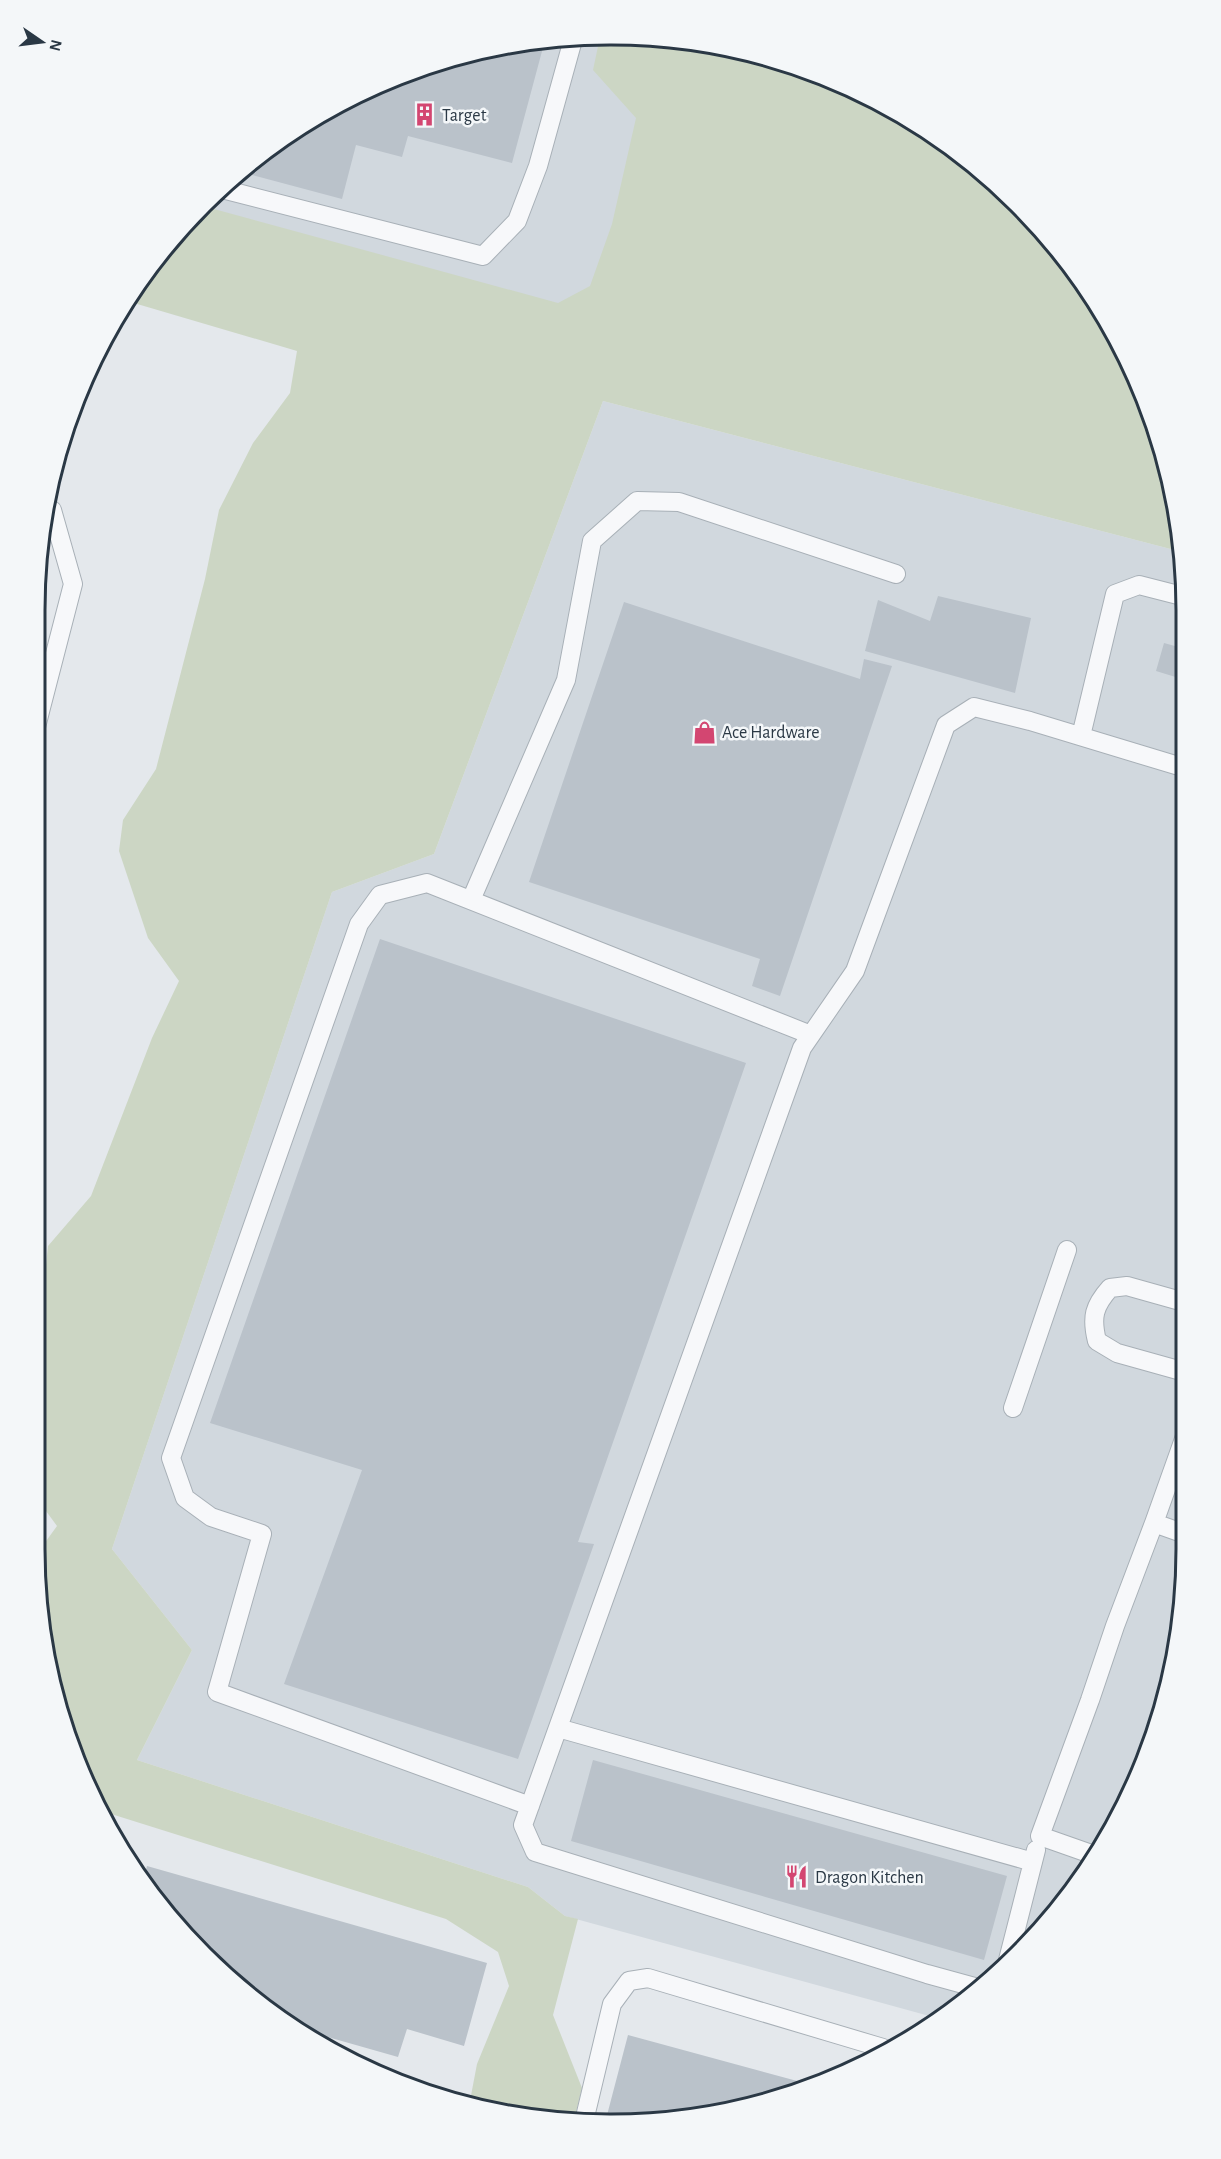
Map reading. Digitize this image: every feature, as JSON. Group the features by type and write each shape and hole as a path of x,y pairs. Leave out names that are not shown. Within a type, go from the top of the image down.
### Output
{"lane":[{"path":"231,191 483,256 517,221 538,166 571,46"},
{"path":"471,900 566,680 592,541 637,501 679,502 896,574"},
{"path":"45,692 73,584 54,515"},
{"path":"1081,736 1115,594 1139,585 1176,594"},
{"path":"969,1986 536,1852 523,1825 802,1048 855,971 946,725 974,707 1176,765"},
{"path":"530,1806 217,1692 262,1534 210,1517 185,1498 171,1458 358,924 380,896 427,883 812,1035"},
{"path":"1013,1408 1067,1250"},
{"path":"1176,1300 1127,1286 1110,1288 1095,1308 1093,1325 1097,1341 1117,1353 1176,1369"},
{"path":"1011,1947 1040,1836 1176,1461"},
{"path":"1154,1523 1176,1531"},
{"path":"558,1728 1033,1862"},
{"path":"1040,1836 1087,1853"},
{"path":"586,2113 612,2004 629,1981 648,1978 878,2046"}],"shaded area":[{"path":"610,45 684,50 757,64 827,88 861,103 925,140 983,185 1036,238 1081,296 1118,360 1133,394 1157,464 1170,531 195,227 238,185 296,140 360,103 394,88 464,64 537,50"},
{"path":"603,401 1172,549 1176,610 1176,1548 1175,1585 1165,1659 1157,1695 1133,1765 1118,1799 1081,1863 1036,1921 1010,1948 983,1974 929,2016 565,1916 528,1887 137,1760 192,1650 112,1549 332,892 434,854"}],"green space":[{"path":"598,45 647,46 684,50 757,64 827,88 861,103 925,140 983,185 1036,238 1059,266 1081,296 1118,360 1133,394 1157,464 1172,549 603,401 434,854 332,892 112,1549 192,1650 137,1760 528,1887 565,1916 578,1919 553,2015 582,2088 576,2113 537,2109 471,2097 477,2064 509,1986 498,1952 446,1919 111,1814 88,1765 75,1730 64,1695 50,1622 45,1543 57,1526 45,1510 45,1275 48,1246 91,1196 152,1038 179,981 148,938 119,851 123,820 156,769 205,579 219,510 253,443 290,393 297,351 136,304 162,266 213,209 558,303 590,286 612,224 636,118 593,70"}],"building":[{"name":"Target","path":"542,49 512,163 408,136 402,157 356,145 342,199 251,175 296,140 360,103 394,88 464,64"},
{"path":"938,596 1031,618 1015,693 865,651 878,600 930,621"},
{"path":"624,602 860,679 864,659 892,666 780,996 752,986 760,959 529,882"},
{"path":"1164,643 1176,646 1176,677 1156,671"},
{"path":"380,939 746,1063 578,1542 594,1544 518,1759 284,1684 362,1470 210,1423"},
{"path":"593,1760 1007,1876 984,1960 571,1841"},
{"path":"147,1866 487,1963 464,2046 407,2029 398,2057 325,2036 296,2019 238,1974 185,1921 146,1871"},
{"path":"628,2035 799,2081 757,2095 721,2103 647,2113 607,2114"}],"place":[{"name":"Target","path":"424,115"},
{"name":"Ace Hardware","path":"704,732"},
{"name":"Dragon Kitchen","path":"797,1877"}]}
